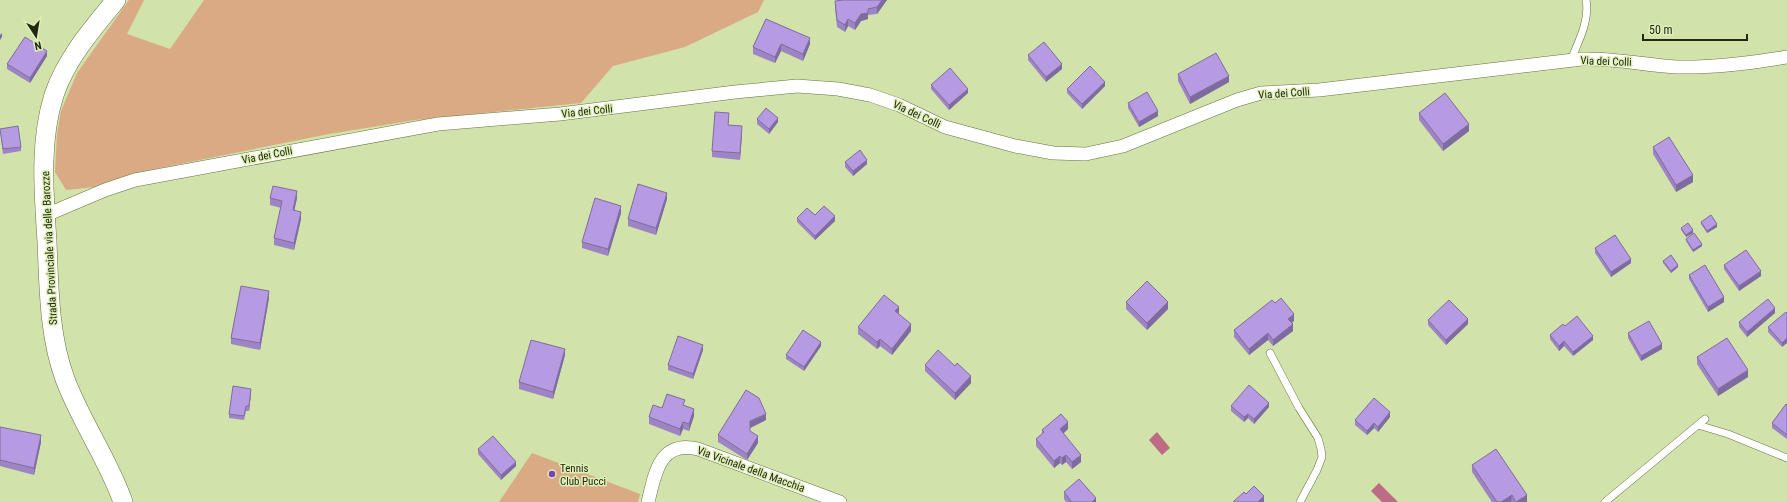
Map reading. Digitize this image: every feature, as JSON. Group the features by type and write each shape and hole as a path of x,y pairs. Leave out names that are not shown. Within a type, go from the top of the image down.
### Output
{"main road":[{"name":"Strada Provinciale via delle Barozze","path":"116,0 90,31 67,68 55,94 46,131 46,215 53,323 62,368 75,402 114,480 123,502"}],"street":[{"name":"Via dei Colli","path":"46,215 105,190 141,179 418,127 447,123 585,111 767,88 814,86 863,93 899,105 945,127 965,133 1033,150 1078,155 1101,152 1123,146 1237,100 1261,93 1319,90 1482,72 1571,60 1608,59 1692,67 1716,66 1787,56"},
{"name":"Via Vicinale della Macchia","path":"648,502 657,468 662,459 674,450 688,447 698,449 826,500 840,502"}],"lane":[{"path":"1571,60 1585,23 1587,8 1586,0"},
{"path":"1270,353 1299,408 1318,438 1321,450 1322,456 1318,470 1300,502"},
{"path":"1605,502 1705,419"},
{"path":"1698,425 1728,434 1787,458"}],"shaded area":[{"path":"129,0 144,0 127,34 170,49 204,0 764,0 758,12 685,47 613,66 581,103 415,120 329,134 145,171 94,187 66,190 55,172 57,134 61,111 77,73"},
{"path":"1157,432 1170,448 1162,455 1149,440"},
{"name":"Tennis Club Pucci","path":"532,453 640,494 638,502 499,502"},
{"path":"1379,483 1398,502 1382,502 1371,491"}],"building":[{"path":"882,0 877,7 868,9 868,13 861,14 855,23 848,19 845,25 837,20 835,1"},
{"path":"766,19 810,38 803,54 781,44 775,57 753,47"},
{"path":"25,37 47,51 30,78 7,64"},
{"path":"1044,42 1062,64 1046,77 1028,55"},
{"path":"1216,53 1229,76 1190,97 1178,74"},
{"path":"1090,66 1105,82 1082,104 1067,89"},
{"path":"950,68 968,89 949,105 931,85"},
{"path":"1147,92 1158,111 1139,122 1128,103"},
{"path":"1445,93 1469,124 1443,144 1419,113"},
{"path":"766,108 778,118 769,129 757,119"},
{"path":"715,112 729,113 728,125 742,126 740,153 712,151"},
{"path":"18,126 21,147 3,149 0,129"},
{"path":"1669,137 1693,175 1676,185 1653,147"},
{"path":"860,150 867,160 853,171 845,162"},
{"path":"638,184 667,193 656,228 628,219"},
{"path":"273,186 297,191 293,210 301,212 294,243 274,238 282,201 270,198"},
{"path":"595,198 621,206 608,249 582,242"},
{"path":"824,206 835,216 815,236 797,218 807,208 815,215"},
{"path":"1711,215 1717,224 1707,231 1701,222"},
{"path":"1688,223 1693,230 1686,235 1681,228"},
{"path":"1694,233 1702,244 1693,250 1686,239"},
{"path":"1615,235 1631,259 1611,272 1595,248"},
{"path":"1746,250 1761,271 1739,286 1724,265"},
{"path":"1671,255 1678,265 1671,271 1663,261"},
{"path":"1705,265 1724,297 1708,307 1689,275"},
{"path":"1147,281 1168,302 1147,323 1126,302"},
{"path":"241,286 269,291 260,343 231,338"},
{"path":"884,295 899,307 895,311 911,324 892,349 880,339 877,342 858,327"},
{"path":"1281,298 1294,314 1288,319 1293,324 1273,340 1268,333 1249,349 1234,330 1272,300 1275,303"},
{"path":"1768,299 1775,308 1747,332 1739,322"},
{"path":"1449,300 1468,319 1446,340 1428,320"},
{"path":"1786,312 1787,338 1782,343 1768,327"},
{"path":"1577,316 1593,336 1573,352 1564,341 1559,346 1550,335 1563,324 1565,326"},
{"path":"1649,321 1662,344 1641,356 1628,333"},
{"path":"803,330 821,342 804,367 786,355"},
{"path":"678,336 703,345 693,374 668,365"},
{"path":"1727,338 1748,370 1718,389 1697,357"},
{"path":"531,340 565,349 553,392 519,382"},
{"path":"938,350 955,366 957,363 971,376 955,393 925,365"},
{"path":"1249,385 1269,403 1254,419 1248,414 1244,417 1231,406"},
{"path":"233,386 251,389 249,406 246,406 244,416 229,414"},
{"path":"746,390 759,398 766,414 750,421 750,431 758,436 747,454 718,435"},
{"path":"667,394 685,400 683,405 694,409 689,424 683,422 680,429 649,417 653,405 662,408"},
{"path":"1374,398 1390,412 1378,427 1374,423 1367,431 1355,420"},
{"path":"1786,404 1787,405 1787,435 1772,423"},
{"path":"1061,414 1068,422 1060,429 1081,455 1072,462 1066,455 1062,458 1060,456 1054,461 1036,439 1044,432 1042,430"},
{"path":"0,427 41,435 34,468 0,460"},
{"path":"493,436 516,462 501,475 478,449"},
{"path":"1496,449 1527,495 1516,502 1512,495 1501,502 1497,502 1472,465"},
{"path":"1079,479 1096,498 1092,502 1070,502 1071,501 1064,492"},
{"path":"1254,486 1264,496 1258,502 1233,502 1244,492 1246,494"}],"place":[{"name":"Tennis Club Pucci","path":"552,474"}]}
